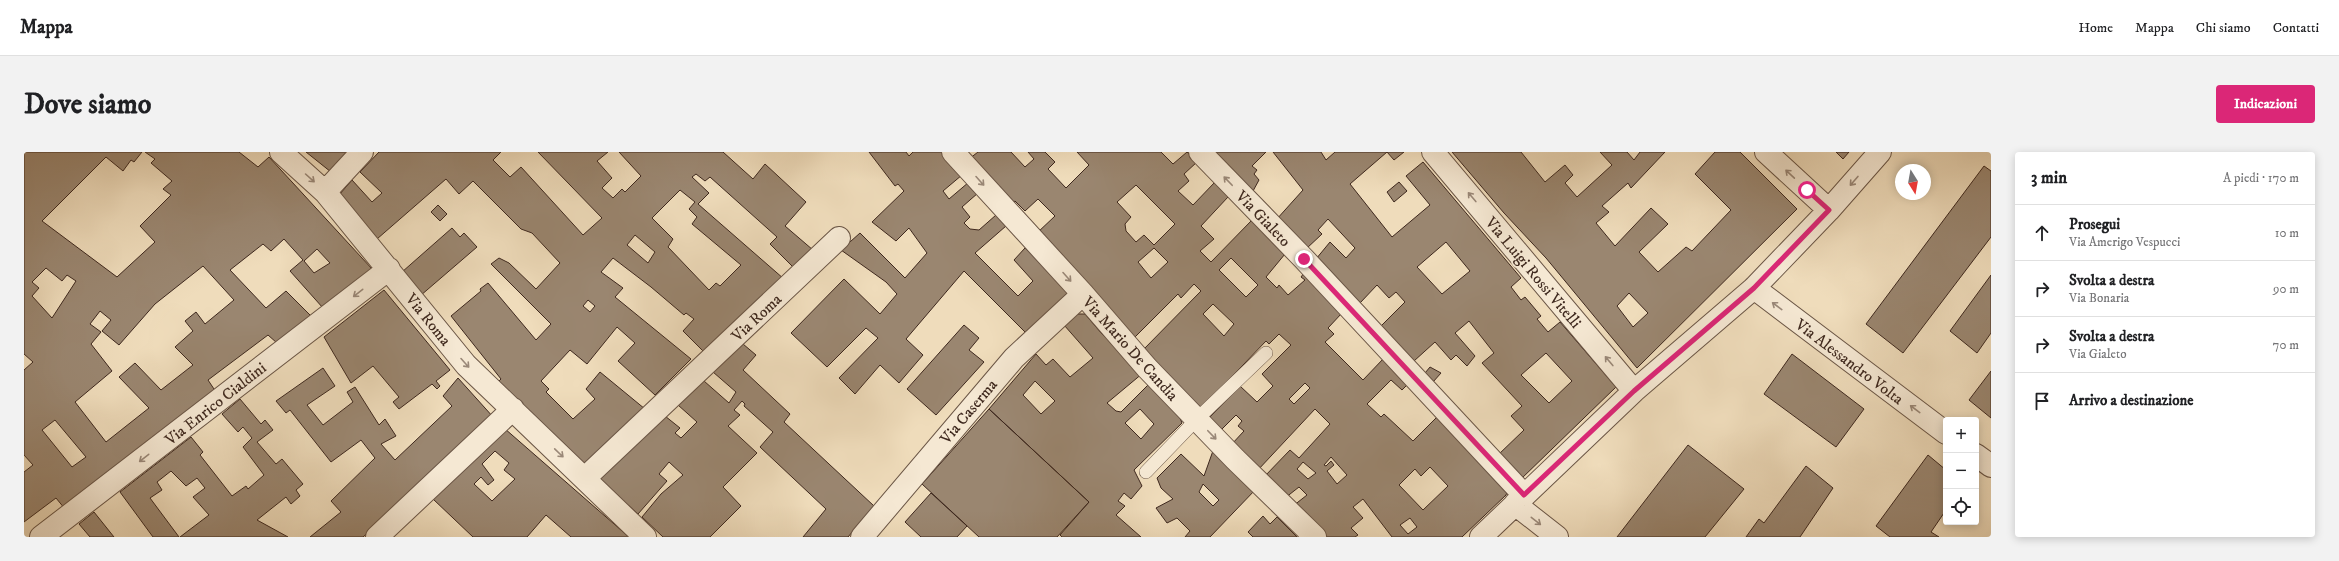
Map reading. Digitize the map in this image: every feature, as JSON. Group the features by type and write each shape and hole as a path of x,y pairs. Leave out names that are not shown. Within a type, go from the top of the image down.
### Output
{"street":[{"name":"Via Roma","path":"281,152 325,192 466,365 586,478 645,537"},
{"path":"325,192 362,152"},
{"name":"Via Mario De Candia","path":"953,152 1083,294 1147,368 1316,537"},
{"name":"Via Gialeto","path":"1200,152 1304,259 1520,499 1557,537"},
{"name":"Via Luigi Rossi Vitelli","path":"1433,152 1634,391"},
{"path":"1766,152 1829,210"},
{"path":"1481,537 1634,391 1754,288 1829,210 1880,152"},
{"name":"Via Roma","path":"586,478 839,238"},
{"name":"Via Enrico Cialdini","path":"41,537 389,269"},
{"name":"Via Alessandro Volta","path":"1754,288 1943,430"},
{"name":"Via Caserma","path":"862,537 1014,358 1083,294"},
{"path":"377,537 513,409"},
{"path":"1979,457 1991,466"}],"lane":[{"path":"1146,472 1197,419 1266,353"}],"building":[{"path":"24,152 142,152 134,162 131,160 123,171 106,157 42,221 117,277 155,242 140,226 171,195 163,189 172,181 151,163 155,159 145,152 239,152 258,167 269,157 373,270 323,308 290,271 303,260 284,239 271,251 263,244 230,270 266,308 286,291 312,317 277,343 268,335 208,380 216,392 65,509 56,498 24,522 24,472 33,465 24,455 24,370 33,362 24,354","holes":["317,249 330,263 314,273 304,261","203,266 234,300 205,324 196,312 185,321 193,331 175,347 193,365 161,390 135,363 119,377 149,408 106,442 75,402 112,371 91,344 101,332 90,324 100,311 111,320 102,331 119,345 155,304","46,268 62,281 67,275 76,281 52,318 32,296 39,288 32,282","55,420 86,457 72,467 42,430"]},
{"path":"306,152 350,152 331,172"},
{"path":"379,152 501,152 493,160 510,177 521,167 583,235 602,218 538,152 608,152 597,161 612,178 602,188 613,198 622,189 625,192 641,176 619,152 723,152 753,179 765,164 806,202 785,226 813,250 794,268 770,244 777,237 710,177 705,181 696,174 692,177 709,193 698,204 784,279 705,353 683,331 694,319 686,313 684,315 613,258 601,272 623,288 615,297 691,359 655,395 618,361 635,343 617,327 587,364 570,350 541,381 549,389 546,392 573,419 595,399 586,389 600,372 645,409 584,464 496,384 501,379 451,316 481,291 480,289 488,283 536,340 551,324 491,264 499,258 509,263 536,289 560,263 532,233 521,229 473,181 459,194 446,179 377,239 339,195 352,180 372,202 382,193 360,172","holes":["680,190 695,202 689,209 697,217 692,224 741,265 720,286 716,283 709,290 668,247 673,239 652,218","635,235 655,252 648,263 627,245","588,300 595,306 590,312 583,306"]},
{"path":"869,152 906,152 909,156 913,152 943,152 962,175 943,191 949,199 969,182 978,193 962,207 970,217 964,223 970,229 979,230 996,215 1006,226 975,253 1018,296 1033,281 1014,260 1025,248 1071,292 1028,335 964,271 906,339 923,355 899,383 880,365 855,394 839,378 878,338 866,328 827,367 791,333 844,279 880,314 897,294 886,282 841,250 860,233 905,278 927,253 909,228 896,241 872,222 904,191 898,184 895,186"},
{"path":"978,152 1011,152 1025,167 1034,159 1028,152 1045,152 1055,162 1048,169 1066,188 1089,165 1077,152 1161,152 1173,164 1187,152 1197,162 1184,174 1189,181 1178,191 1193,205 1215,182 1228,197 1201,226 1214,239 1200,251 1211,262 1252,220 1285,254 1266,277 1277,288 1279,285 1288,295 1305,280 1301,277 1304,273 1342,313 1328,328 1334,334 1325,342 1363,380 1384,358 1409,383 1402,390 1391,380 1367,404 1381,417 1384,414 1413,441 1439,415 1507,492 1506,495 1462,537 1392,537 1363,499 1353,507 1363,518 1351,528 1358,535 1355,537 1324,537 1293,506 1307,495 1299,487 1285,498 1264,477 1290,450 1299,458 1330,424 1315,409 1257,471 1231,445 1244,431 1238,426 1242,421 1236,415 1219,432 1207,420 1240,386 1257,402 1273,386 1262,374 1291,345 1279,334 1269,344 1266,341 1199,411 1142,351 1201,291 1194,284 1181,298 1178,294 1133,339 1037,233 1055,216 1038,199 1025,211 1015,201 1011,204 969,159","holes":["1136,185 1175,224 1154,245 1144,235 1136,242 1126,231 1125,224 1131,217 1117,202","1154,248 1168,262 1151,278 1138,262","1231,258 1258,285 1246,297 1219,270","1213,304 1234,324 1224,336 1203,314","1305,383 1310,388 1294,404 1289,399","1331,457 1347,475 1337,484 1327,471 1334,465 1331,461 1326,466 1324,465","1303,462 1316,473 1308,479 1297,469","1430,467 1448,486 1423,510 1399,485 1415,469 1421,476","1410,518 1417,527 1408,534 1400,525"]},
{"path":"1210,152 1266,152 1252,166 1257,170 1254,174 1259,180 1253,191"},
{"path":"1273,152 1321,152 1326,160 1335,152 1387,152 1350,184 1392,237 1430,205 1406,176 1423,162 1521,278 1511,287 1521,300 1525,297 1541,316 1537,319 1548,332 1560,322 1616,387 1520,480 1498,455 1524,430 1511,416 1522,406 1482,363 1494,353 1469,321 1455,333 1475,356 1467,366 1456,355 1451,360 1435,342 1414,361 1381,326 1405,302 1396,292 1389,298 1377,285 1360,303 1316,259 1330,242 1346,258 1355,248 1328,219 1318,230 1322,234 1306,249 1276,220 1303,190","holes":["1446,242 1470,271 1442,294 1417,267","1546,353 1572,381 1549,403 1521,375"]},
{"path":"1387,152 1404,152 1394,160"},
{"path":"1452,152 1521,152 1545,182 1565,165 1573,175 1565,183 1577,197 1612,165 1600,152 1627,152 1634,160 1640,152 1665,152 1631,188 1628,183 1602,206 1609,212 1596,223 1615,246 1651,208 1668,224 1639,252 1658,272 1686,247 1692,251 1731,210 1695,174 1715,152 1740,152 1797,209 1637,368 1546,258 1504,213","holes":["1629,293 1648,313 1633,327 1617,306"]},
{"path":"1836,152 1849,152 1843,159"},
{"path":"1984,166 1991,171 1991,237 1903,353 1866,324"},
{"path":"1399,182 1407,191 1394,202 1387,192"},
{"path":"438,205 447,214 440,221 431,212"},
{"path":"452,228 460,237 464,233 477,247 420,296 402,272"},
{"path":"1991,275 1991,333 1977,353 1950,331"},
{"path":"384,290 450,370 436,381 440,386 437,389 432,384 399,409 393,402 399,397 373,366 351,383 324,337"},
{"path":"1074,314 1085,314 1102,334 1143,373 1107,403 1116,411 1121,412 1151,382 1176,408 1182,423 1134,470 1142,486 1131,499 1124,493 1118,501 1125,506 1116,515 1141,537 1062,537 1060,535 1089,502 989,409 1036,354 1046,365 1053,359 1070,377 1093,358 1064,325","holes":["1035,381 1055,401 1041,414 1023,395","1140,409 1154,424 1141,439 1125,423"]},
{"path":"964,325 979,338 969,350 984,362 936,415 907,389"},
{"path":"743,344 756,355 743,370 790,414 784,422 874,506 848,537 803,537 826,509 760,447 773,432 744,406 745,404 742,401 734,410 740,415 728,426 757,453 723,487 741,506 710,537 663,537 642,517 661,494 683,475 669,462 659,474 667,481 638,514 599,479 665,416 680,428 675,433 681,438 697,422 678,405 704,381 729,403 736,392 713,372"},
{"path":"1792,354 1864,409 1836,447 1764,394"},
{"path":"1430,367 1441,373 1433,382 1425,373"},
{"path":"323,368 335,386 307,405 323,425 353,402 347,392 355,387 379,425 385,419 396,436 381,444 395,460 452,406 443,396 458,378 494,418 363,537 310,537 341,512 331,501 375,458 361,440 331,462 290,410 286,413 276,401"},
{"path":"1991,371 1991,418 1969,400"},
{"path":"240,399 261,424 265,420 273,430 257,442 276,464 282,459 303,484 296,490 300,496 291,504 286,497 257,520 288,537 180,537 209,515 193,497 205,488 197,478 186,486 171,471 157,482 162,490 150,498 179,537 153,537 120,492 191,437 203,452 200,455 232,496 246,486 248,489 264,475 243,447 252,438 243,427 238,432 222,414"},
{"path":"989,409 1089,502 1057,537 979,537 922,484"},
{"path":"504,428 629,537 571,537 546,515 527,537 473,537 433,499","holes":["495,451 509,463 504,470 515,479 492,501 474,484 481,477 488,485 494,480 482,464"]},
{"path":"1688,445 1744,489 1705,537 1617,537"},
{"path":"1214,448 1256,489 1210,537 1185,537 1190,531 1177,518 1167,523 1156,508 1173,499 1161,488 1157,478 1181,454 1204,476","holes":["1203,484 1219,500 1213,506 1199,492"]},
{"path":"1928,455 1943,468 1943,514 1931,532 1939,537 1890,537 1876,526"},
{"path":"1806,466 1833,488 1800,537 1746,537 1759,519 1764,523"},
{"path":"931,493 967,526 957,537 921,537 905,522"},
{"path":"94,512 114,537 90,537 79,524"},
{"path":"1263,516 1270,524 1277,517 1297,537 1253,537 1248,532"}],"route":[{"path":"1304,259 1524,495 1634,391 1754,288 1829,210 1807,190"}]}
